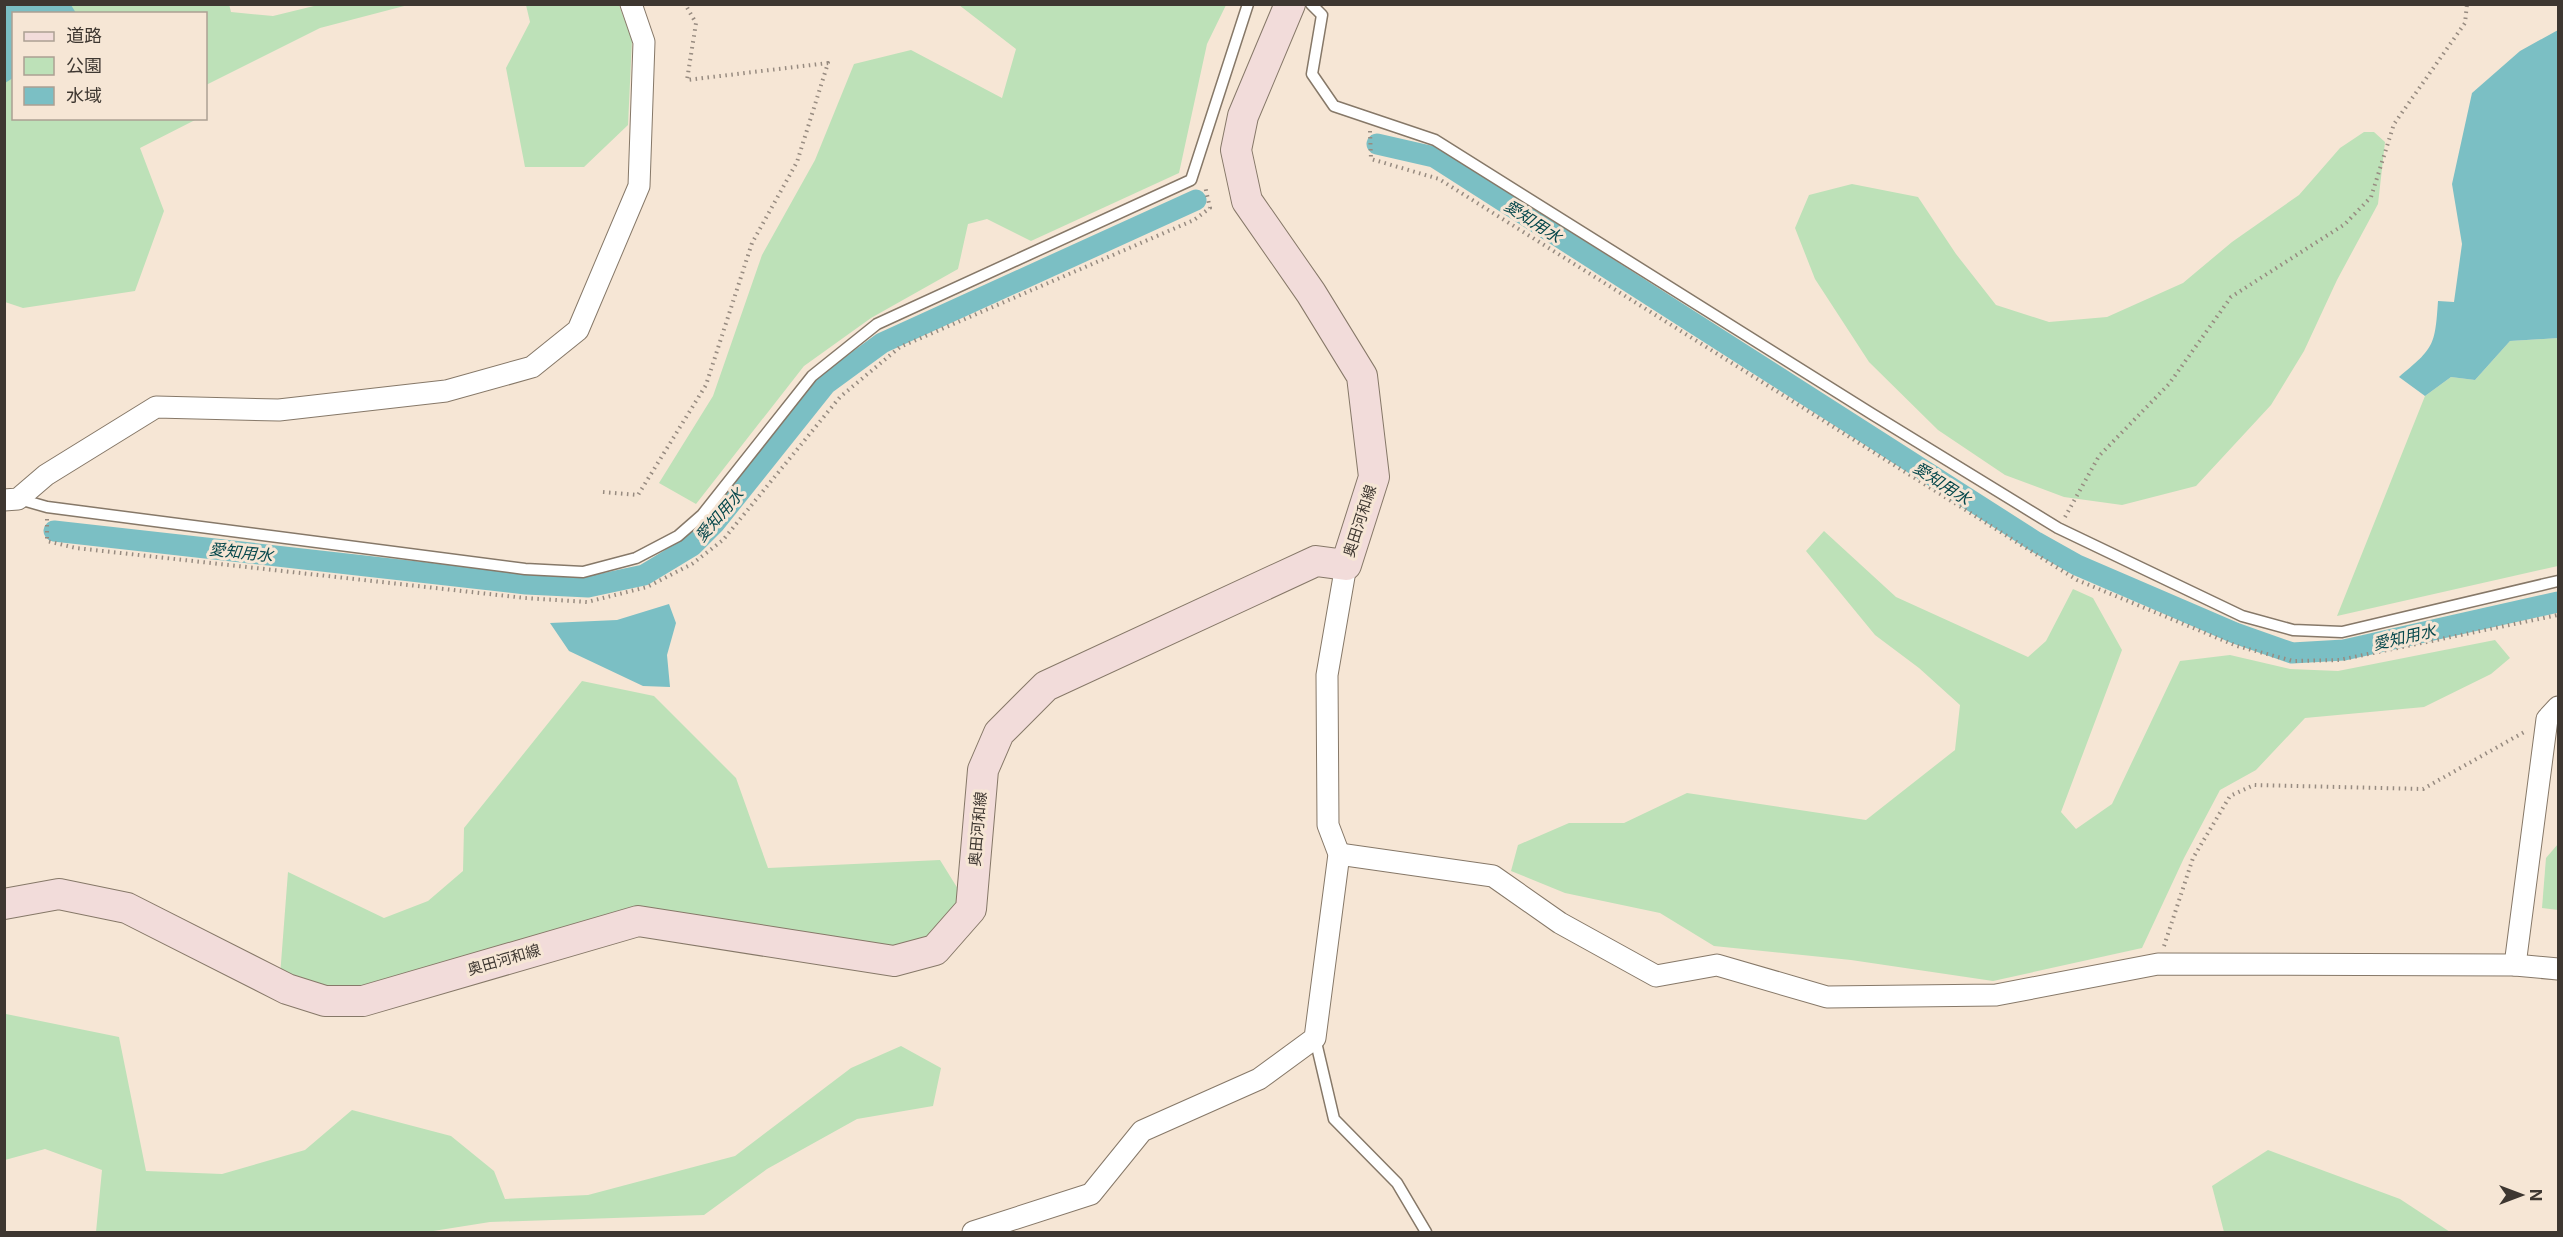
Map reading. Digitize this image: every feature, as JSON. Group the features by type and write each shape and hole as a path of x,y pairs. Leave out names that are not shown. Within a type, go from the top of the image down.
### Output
{"main road":[{"name":"奥田河和線","path":"4,904 59,894 128,908 287,989 325,1001 363,1001 638,921 894,961 935,950 971,909 983,770 999,733 1046,686 1316,561 1346,565 1374,477 1362,376 1311,293 1247,201 1236,150 1244,116 1290,4"}],"street":[{"path":"11,500 46,474 156,407 279,410 446,391 532,367 578,330 639,186 644,42 631,4"},
{"path":"973,1233 1091,1194 1142,1131 1259,1080 1315,1038 1339,854 1328,825 1327,675 1346,565"},
{"path":"2515,965 2553,713"},
{"path":"1339,854 1493,876 1560,923 1656,976 1717,965 1827,997 1996,995 2158,964 2515,965 2559,969"}],"lane":[{"path":"11,500 47,507 525,569 583,572 636,558 678,536 702,515 812,376 878,324 1191,180 1248,4"},
{"path":"1311,4 1322,15 1312,74 1334,106 1435,140 2058,528 2242,616 2293,630 2342,632 2559,581"},
{"path":"1315,1038 1334,1119 1397,1183 1426,1233"}],"path":[{"path":"603,492 638,495 706,386 752,243 797,162 828,63 687,80 696,23 685,4"},
{"path":"2058,528 2099,456 2169,384 2230,297 2345,224 2371,197 2394,124 2465,23 2467,4"},
{"path":"47,507 47,541 76,548 556,600 587,602 647,587 692,564 723,540 840,397 900,347 1194,220 1210,208 1204,184 1191,180"},
{"path":"2158,964 2193,858 2230,796 2254,785 2423,789 2553,713"}],"green space":[{"path":"229,4 231,12 273,16 318,5 408,5 320,28 207,84 207,12 12,12 12,120 195,120 140,148 164,211 135,291 23,308 5,302 5,5"},
{"path":"526,5 619,5 632,40 628,125 584,167 525,167 506,68 530,22"},
{"path":"959,5 1226,5 1207,44 1179,173 1031,241 987,219 968,224 958,269 871,318 804,366 696,504 659,483 713,396 762,255 815,160 854,64 911,50 1002,98 1016,49"},
{"path":"2364,132 2374,132 2385,142 2378,204 2337,280 2304,351 2271,405 2196,486 2122,505 2064,497 2005,475 1938,430 1869,362 1815,279 1795,228 1809,195 1852,184 1918,197 1956,254 1996,305 2049,322 2107,317 2183,283 2232,242 2299,195 2340,148"},
{"path":"2558,338 2558,566 2337,616 2425,396 2451,377 2475,380 2510,341"},
{"path":"1824,531 1896,597 2028,657 2046,641 2073,589 2093,598 2122,650 2061,812 2076,829 2112,804 2180,661 2230,655 2290,669 2338,671 2495,640 2510,658 2491,674 2424,707 2305,718 2256,770 2220,790 2184,858 2142,948 1993,981 1851,960 1714,946 1660,913 1565,893 1511,871 1518,845 1569,823 1624,823 1687,793 1866,820 1955,750 1960,705 1919,668 1875,635 1806,551"},
{"path":"582,681 654,696 736,778 768,868 940,860 963,897 935,935 889,950 641,912 364,993 326,990 280,976 288,872 384,918 428,901 463,871 464,828"},
{"path":"2558,844 2558,910 2542,908 2546,858"},
{"path":"4,1015 119,1037 146,1171 222,1174 305,1150 352,1110 451,1136 494,1171 505,1199 588,1195 735,1156 851,1068 901,1046 941,1068 933,1106 857,1119 767,1169 704,1215 490,1222 427,1232 96,1232 102,1170 45,1149 5,1160"},
{"path":"2268,1150 2400,1199 2450,1232 2224,1232 2212,1186"}],"water":[{"path":"5,4 71,5 75,12 12,12 12,79 5,83"},
{"path":"2558,30 2558,338 2510,341 2475,380 2451,377 2425,396 2399,377 2426,352 2430,345 2436,328 2438,301 2454,302 2462,244 2452,184 2472,93 2520,51"},
{"path":"669,604 676,623 667,655 670,687 643,686 569,651 550,623 617,620"}],"waterway":[{"name":"愛知用水","path":"1377,144 1434,157 2036,542 2077,565 2235,633 2292,653 2344,650 2558,602"},
{"name":"愛知用水","path":"54,531 526,584 588,587 644,575 692,546 715,523 826,384 882,343 1196,200"}]}
